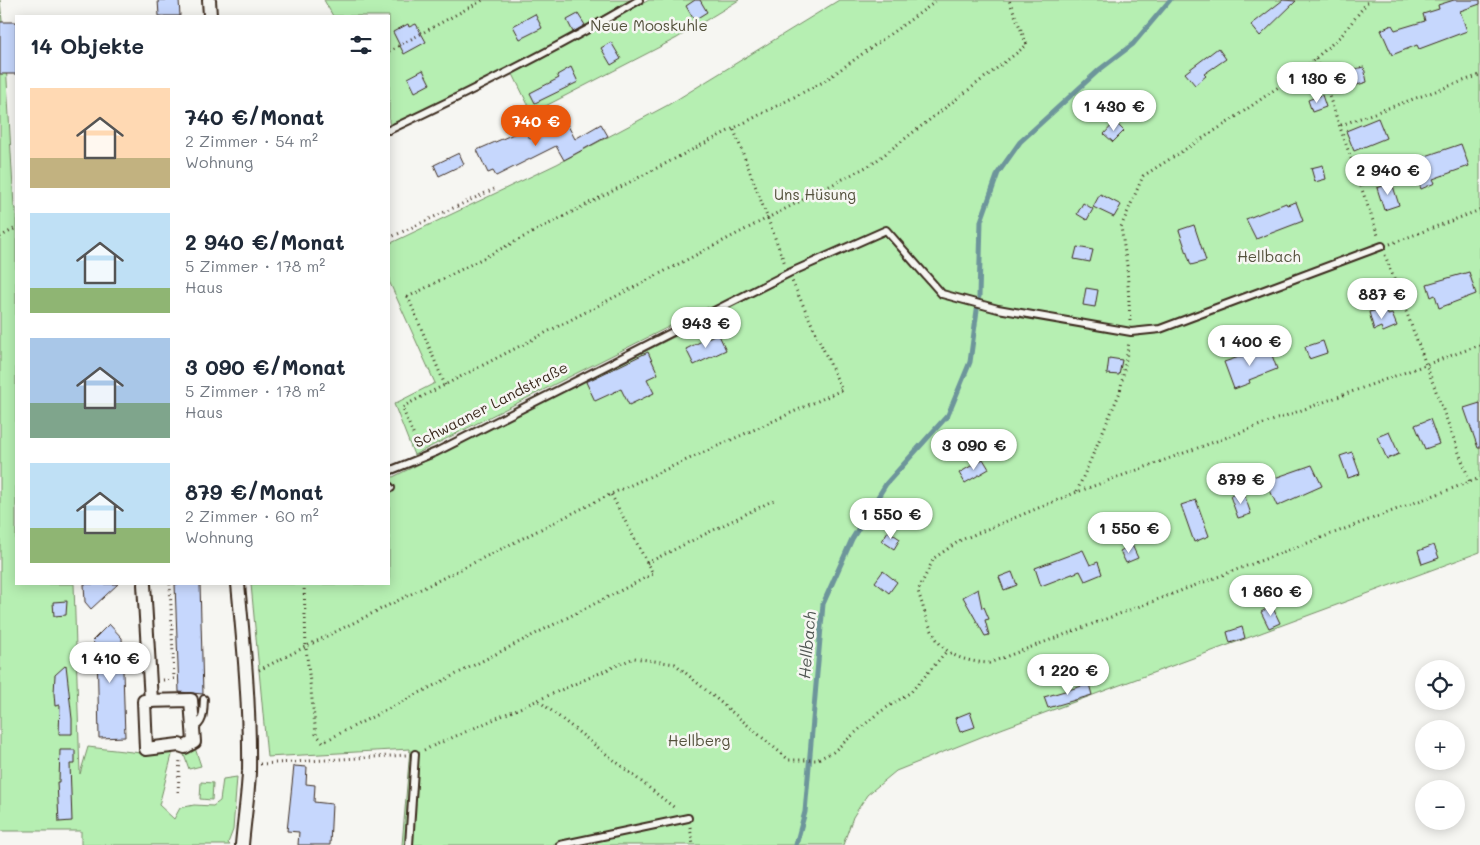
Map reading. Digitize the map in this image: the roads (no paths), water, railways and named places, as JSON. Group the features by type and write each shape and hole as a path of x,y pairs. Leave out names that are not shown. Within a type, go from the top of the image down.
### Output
{"street":[{"path":"209,0 210,15"},
{"path":"144,585 151,701"},
{"path":"238,585 246,672 249,775 242,845"},
{"path":"191,700 193,728 194,742 185,747 179,745 146,749 144,701 191,700"}],"lane":[{"path":"390,130 482,86 582,34 639,0"},
{"name":"Schwaaner Landstraße","path":"390,471 423,458 789,274 886,230 942,294 998,309 1131,332 1160,328 1382,246"},
{"path":"193,728 202,719 204,699"},
{"path":"409,845 414,754"},
{"path":"560,845 688,818"}],"waterway":[{"name":"Hellbach","path":"979,297 981,221 998,173 1020,142 1099,70 1133,44 1170,0"},
{"name":"Hellbach","path":"796,845 805,812 823,604 852,539 886,484 948,415 970,362 977,310"}],"park label":[{"name":"Neue Mooskuhle","path":"649,26"},
{"name":"Uns Hüsung","path":"815,195"},
{"name":"Hellberg","path":"699,741"}]}
